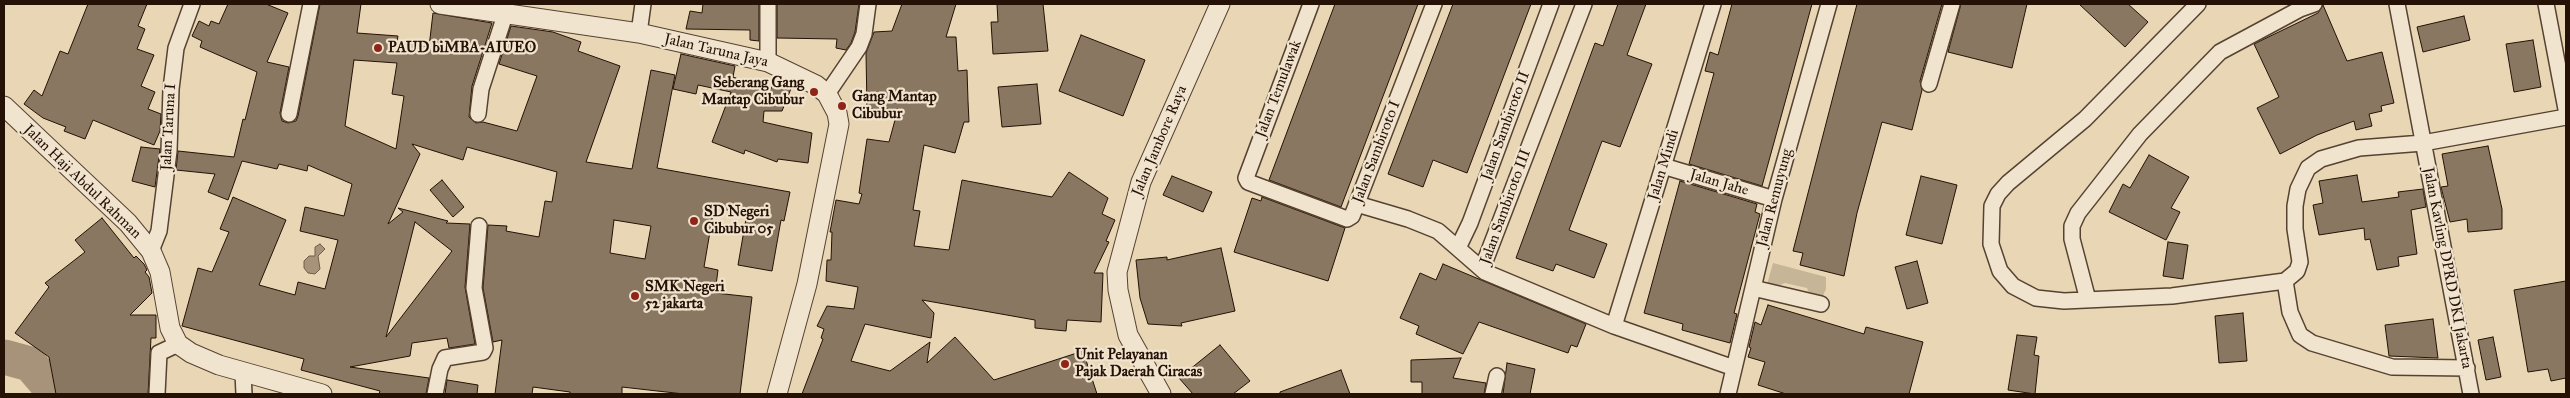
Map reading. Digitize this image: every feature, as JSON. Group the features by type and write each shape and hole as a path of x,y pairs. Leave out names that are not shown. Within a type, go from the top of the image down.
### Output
{"street":[{"name":"Jalan Taruna I","path":"151,250 159,230 169,151 171,89 176,48 192,4"},
{"path":"289,114 311,4"},
{"name":"Jalan Taruna Jaya","path":"440,4 505,15 640,33 768,62 816,85 827,94"},
{"path":"640,33 643,4"},
{"path":"768,4 768,62"},
{"path":"777,394 807,284 839,124 837,113 827,94 859,47 864,34 868,4"},
{"name":"Jalan Jambore Raya","path":"1161,394 1128,335 1118,290 1117,272 1141,182 1220,4"},
{"name":"Jalan Temulawak","path":"1247,174 1311,4"},
{"name":"Jalan Sambiroto I","path":"1247,174 1248,182 1344,219 1350,218 1434,4"},
{"name":"Jalan Sambiroto II","path":"1458,248 1470,223 1551,4"},
{"name":"Jalan Sambiroto III","path":"1584,4 1482,269 1485,272 1614,326 1734,368"},
{"name":"Jalan Mindi","path":"1614,326 1713,4"},
{"name":"Jalan Remuyung","path":"1728,394 1774,199 1829,4"},
{"path":"1929,84 1952,4"},
{"path":"2198,4 2085,119 2008,183 1998,194 1992,206 1991,244 1996,262 2007,281 2013,286 2036,298 2064,301 2203,293 2284,281 2297,271 2300,262 2295,229 2295,206 2298,188 2308,168 2321,159 2358,148 2422,143 2566,117"},
{"path":"2088,300 2072,239 2072,226 2078,213 2140,134 2220,52 2300,8 2314,4"},
{"name":"Jalan Kavling DPRD DKI Jakarta","path":"2397,4 2422,143 2472,394"},
{"path":"2546,4 2566,109"},
{"path":"478,114 481,89 505,15"},
{"name":"Jalan Haji Abdul Rahman","path":"4,106 128,223 151,250 160,272 170,328 178,344"},
{"name":"Jalan Jahe","path":"1663,166 1774,199"},
{"path":"1357,204 1408,219 1438,231 1482,269"},
{"path":"435,394 440,370 445,358 483,352 485,348 474,288 480,226"},
{"path":"2284,281 2290,312 2300,335 2312,343 2392,367 2466,368"},
{"path":"1753,288 1820,304"},
{"path":"157,394 159,353 178,344 205,360 243,373 322,394"},
{"path":"243,373 244,394"},
{"path":"1493,394 1497,376"}],"shaded area":[{"path":"320,244 325,249 318,256 320,269 315,274 308,273 304,268 304,261 309,256 315,256 315,247"},
{"path":"1773,263 1826,277 1826,289 1822,298 1811,298 1807,288 1785,283 1773,288 1766,288"}],"building":[{"path":"88,4 147,4 138,26 145,29 137,49 154,55 141,86 155,92 148,109 161,114 160,131 154,145 93,120 85,139 64,131 66,127 43,118 24,104 34,90 42,96 60,51 68,54"},
{"path":"228,4 266,4 288,13 267,62 289,67 280,113 282,121 288,123 296,121 298,116 320,4 361,4 357,33 398,36 397,42 429,47 433,13 492,23 472,86 469,117 476,123 483,122 517,131 537,76 499,64 511,26 553,32 581,42 578,51 620,66 586,162 632,169 651,70 675,75 657,168 790,192 784,221 781,220 772,271 738,265 747,213 714,208 704,267 718,270 715,293 752,297 740,394 684,394 622,387 622,394 570,394 570,392 533,387 532,394 495,394 502,340 493,342 483,288 488,225 507,226 506,231 539,237 545,201 552,202 557,172 467,147 463,160 412,144 420,154 388,224 403,212 398,208 448,221 446,223 470,224 465,287 475,344 449,348 447,338 412,343 410,356 350,367 429,378 426,394 379,394 380,391 301,370 304,359 182,326 198,268 212,272 229,232 220,229 233,197 286,220 259,285 295,295 298,282 325,289 338,240 300,231 305,207 344,216 352,184 308,165 307,171 279,164 277,169 242,161 228,200 208,192 215,174 176,170 178,151 234,157 243,119 245,120 257,72 200,47 202,41 192,36 199,21 209,26 211,21 219,24","holes":["354,60 397,63 392,94 404,96 396,149 345,126","614,220 651,226 645,259 610,253","415,222 452,251 386,337"]},
{"path":"703,4 759,4 759,41 750,40 750,30 686,29 690,11 702,13"},
{"path":"777,4 859,4 855,32 851,43 846,50 836,48 837,39 777,38"},
{"path":"902,4 956,4 946,37 956,37 958,71 967,70 969,122 964,122 955,153 924,145 913,210 920,211 914,246 949,250 962,180 1052,197 1069,172 1108,198 1102,214 1115,220 1106,241 1109,242 1094,273 1103,273 1101,322 1067,320 1066,331 1035,328 1035,320 922,300 934,313 931,338 865,324 851,361 890,371 930,342 927,363 955,337 994,380 1083,351 1097,394 802,394 823,339 821,338 824,329 817,326 827,306 854,309 858,287 826,281 827,260 831,260 832,232 830,232 836,200 859,204 862,194 859,193 867,139 889,142 898,109 867,109 866,53 874,32 892,31"},
{"path":"997,4 1043,4 1048,51 993,54 991,22 998,22"},
{"path":"1335,4 1418,4 1341,207 1269,180"},
{"path":"1453,4 1531,4 1467,173 1433,160 1423,187 1388,174"},
{"path":"1618,4 1646,4 1627,55 1652,64 1620,147 1602,141 1569,230 1607,244 1594,278 1556,264 1553,271 1516,258 1595,43 1603,46"},
{"path":"1732,4 1812,4 1762,186 1689,164 1714,73 1705,71 1710,52 1718,55"},
{"path":"1857,4 1942,4 1920,81 1922,90 1912,130 1882,122 1857,213 1844,276 1800,265 1803,253 1793,251"},
{"path":"1961,4 2027,4 2012,68 1948,52"},
{"path":"2079,4 2128,4 2148,22 2125,47"},
{"path":"2323,5 2347,61 2382,52 2394,103 2381,106 2382,111 2369,114 2372,126 2356,130 2354,121 2317,135 2280,154 2257,108 2279,97 2254,44 2318,13"},
{"path":"2464,16 2470,40 2423,52 2417,27"},
{"path":"1081,35 1145,60 1123,116 1059,91"},
{"path":"2533,40 2541,87 2514,92 2506,44"},
{"path":"681,54 735,66 733,77 770,91 775,78 792,86 782,111 764,111 763,122 812,133 808,163 778,159 777,162 745,150 744,154 712,142 731,92 698,85 696,94 673,89"},
{"path":"1037,84 1041,124 1002,127 998,87"},
{"path":"2488,146 2502,209 2502,229 2468,232 2467,219 2450,222 2441,187 2448,186 2442,154"},
{"path":"141,147 160,149 155,187 132,181"},
{"path":"2149,155 2189,177 2171,208 2180,212 2166,240 2109,212 2123,184 2130,188"},
{"path":"2357,175 2362,202 2399,197 2398,192 2423,189 2426,207 2411,210 2417,254 2398,257 2399,266 2377,270 2370,239 2365,240 2364,228 2319,235 2313,205 2323,203 2319,181"},
{"path":"1172,176 1212,192 1203,212 1163,195"},
{"path":"1921,176 1957,185 1942,244 1906,235"},
{"path":"442,180 464,207 453,217 430,190"},
{"path":"1680,181 1757,204 1755,212 1760,214 1734,313 1737,314 1730,343 1682,330 1683,324 1644,313"},
{"path":"1262,197 1345,228 1328,281 1234,252 1252,198 1261,201"},
{"path":"102,218 134,258 136,256 144,264 147,270 145,272 149,277 152,293 130,315 156,315 156,338 151,338 148,394 56,394 49,357 15,333 49,287 45,283 85,252 75,240"},
{"path":"2168,242 2188,245 2183,279 2163,276"},
{"path":"1221,248 1235,311 1181,323 1182,326 1148,324 1140,298 1136,260 1167,257 1167,260"},
{"path":"1917,261 1928,303 1907,309 1895,267"},
{"path":"1443,264 1586,324 1577,347 1571,345 1568,353 1479,322 1463,354 1416,334 1419,326 1400,318 1420,273 1436,280"},
{"path":"2566,281 2566,378 2551,381 2548,369 2528,372 2514,290"},
{"path":"1768,305 1864,334 1866,327 1923,342 1909,394 1786,394 1758,385 1765,362 1748,357 1751,348 1749,347 1755,322 1761,325"},
{"path":"2243,313 2247,361 2219,363 2215,316"},
{"path":"2433,319 2438,358 2389,356 2385,325"},
{"path":"2017,335 2037,337 2034,355 2039,356 2035,394 2008,390"},
{"path":"2493,337 2501,377 2486,380 2478,340"},
{"path":"1220,345 1250,381 1233,394 1193,394 1179,378"},
{"path":"1461,358 1453,378 1486,383 1484,394 1422,394 1422,382 1411,382 1411,360"},
{"path":"1507,363 1535,369 1530,394 1503,394"},
{"path":"1341,370 1350,394 1280,394 1280,392"},
{"path":"447,380 478,385 477,394 445,394"}],"waterway":[{"path":"4,357 30,364 48,385 49,394"}],"place":[{"name":"PAUD biMBA-AIUEO","path":"378,48"},
{"name":"Seberang Gang Mantap Cibubur","path":"814,92"},
{"name":"Gang Mantap Cibubur","path":"842,106"},
{"name":"SD Negeri Cibubur 05","path":"694,221"},
{"name":"SMK Negeri 52 jakarta","path":"635,296"},
{"name":"Unit Pelayanan Pajak Daerah Ciracas","path":"1065,364"}]}
